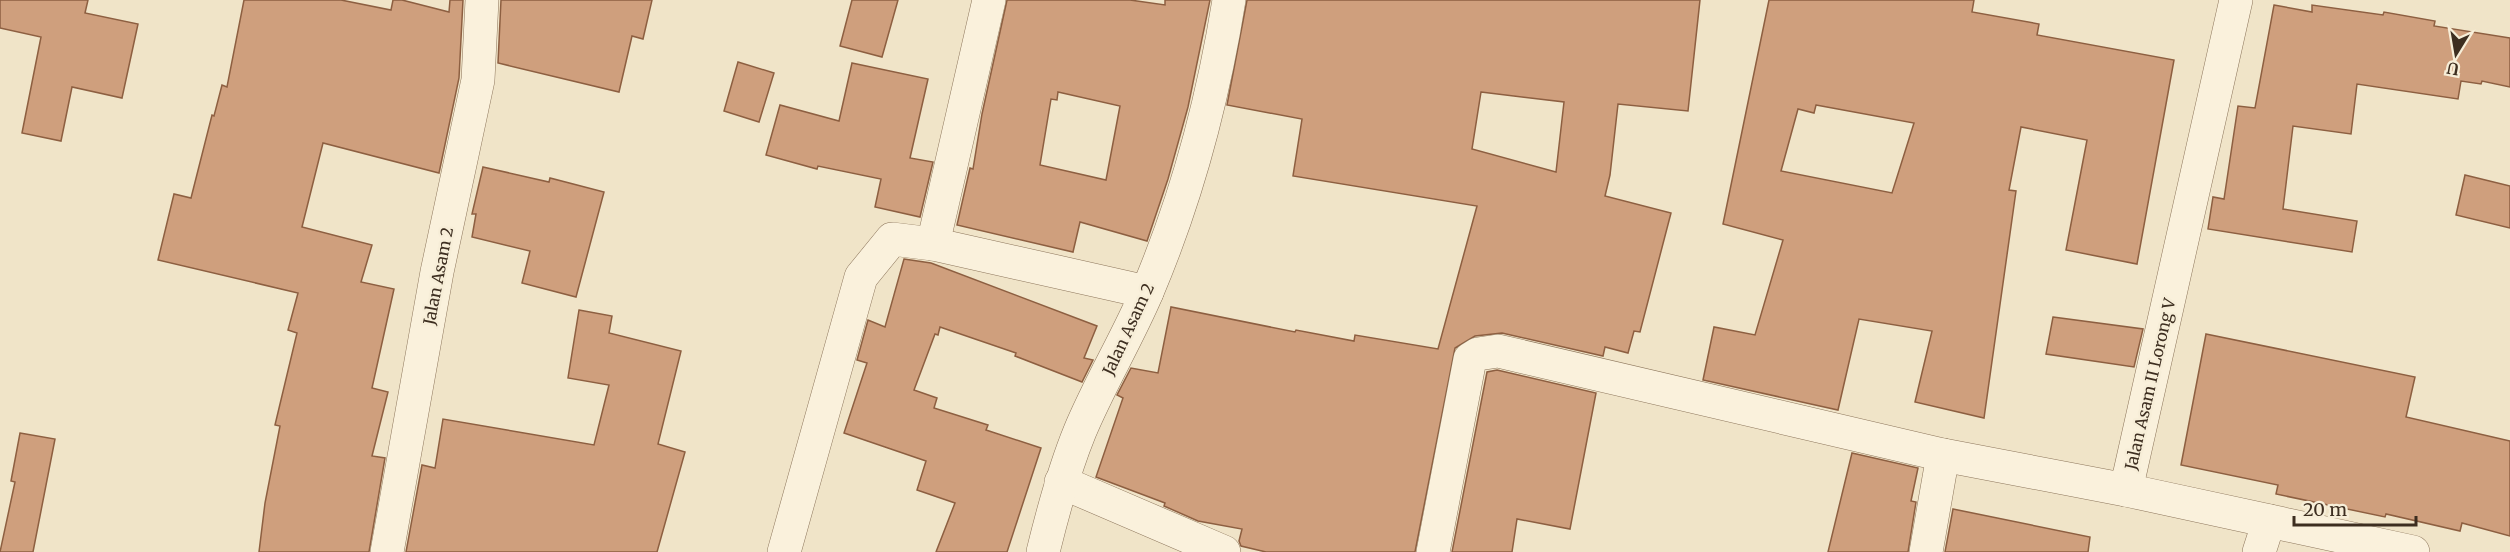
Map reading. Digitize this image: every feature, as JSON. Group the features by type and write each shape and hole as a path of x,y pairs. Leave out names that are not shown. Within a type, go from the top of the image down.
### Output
{"street":[{"name":"Jalan Asam 2","path":"387,552 437,272 478,80 482,0"},
{"path":"933,244 989,0"},
{"name":"Jalan Asam 2","path":"1043,552 1061,482 1081,430 1147,292 1183,198 1218,64 1229,0"},
{"name":"Jalan Asam II Lorong V","path":"1433,552 1470,359 1487,352 1498,351 1943,455 2126,490 2236,0"},
{"path":"784,552 861,277 892,239 933,244 1147,292"},
{"path":"1926,552 1943,455"},
{"path":"1061,482 1224,552"},
{"path":"2126,490 2413,552"},
{"path":"2259,552 2269,521"}],"building":[{"path":"0,0 88,0 85,13 138,24 122,98 72,87 61,141 22,133 41,37 0,28"},
{"path":"244,0 341,0 391,10 393,0 402,0 449,12 450,0 463,0 459,78 439,173 323,143 302,227 372,245 361,282 394,289 372,388 388,392 372,456 385,458 369,552 259,552 265,503 280,426 275,425 297,333 288,330 298,293 158,260 174,194 191,198 212,115 214,116 222,85 227,87"},
{"path":"501,0 652,0 643,39 632,36 619,92 498,63"},
{"path":"852,0 898,0 882,57 840,46"},
{"path":"1007,0 1130,0 1165,5 1165,0 1210,0 1188,107 1168,179 1147,241 1080,222 1073,252 957,225 970,168 973,169 982,114","holes":["1058,92 1120,106 1106,180 1040,165 1051,99 1057,100"]},
{"path":"1247,0 1700,0 1688,111 1618,104 1610,175 1605,196 1671,213 1640,332 1634,331 1628,353 1605,347 1603,356 1502,333 1475,336 1455,348 1415,552 1266,552 1241,546 1239,541 1242,529 1198,521 1164,506 1165,503 1096,477 1123,398 1117,395 1131,368 1158,373 1171,307 1295,332 1296,330 1354,341 1355,335 1438,349 1477,206 1293,176 1302,119 1227,105","holes":["1481,92 1564,102 1556,172 1472,149"]},
{"path":"1769,0 1974,0 1972,12 2039,24 2037,35 2174,60 2137,264 2066,250 2087,140 2021,127 2009,190 2016,191 1984,418 1915,402 1932,331 1859,319 1838,410 1703,380 1714,327 1755,335 1783,240 1723,224","holes":["1816,105 1914,123 1892,193 1781,171 1798,109 1814,113"]},
{"path":"2274,5 2312,12 2312,5 2383,15 2384,12 2435,21 2434,26 2510,38 2510,87 2482,81 2481,84 2461,81 2458,99 2357,84 2351,134 2293,126 2283,209 2357,221 2352,252 2208,229 2213,197 2224,199 2238,106 2255,108"},
{"path":"738,62 774,73 759,122 724,111"},
{"path":"852,63 928,79 910,158 933,162 920,217 875,207 881,179 818,166 817,169 766,155 780,105 839,121"},
{"path":"483,167 549,182 550,178 604,192 576,297 522,283 530,251 472,237 476,214 472,214"},
{"path":"2465,175 2510,186 2510,228 2456,215"},
{"path":"904,259 931,263 1097,326 1084,358 1093,360 1082,382 1015,356 1016,353 940,327 938,335 935,334 914,390 937,398 934,408 988,425 986,430 1041,448 1007,552 936,552 955,503 917,490 926,461 844,433 867,363 857,360 868,320 885,327"},
{"path":"579,310 612,316 609,333 681,351 658,444 685,452 657,552 406,552 422,465 435,468 443,419 594,445 609,385 568,378"},
{"path":"2053,317 2143,329 2134,367 2046,354"},
{"path":"2206,334 2415,377 2406,417 2510,441 2510,536 2462,523 2460,531 2386,514 2385,517 2276,494 2278,485 2181,465"},
{"path":"1497,370 1596,393 1570,529 1517,519 1512,552 1452,552 1487,372"},
{"path":"20,433 55,439 33,552 0,552 15,482 11,481"},
{"path":"1852,453 1918,468 1911,501 1916,502 1908,552 1828,552"},
{"path":"1953,509 2090,537 2088,552 1945,552"}]}
